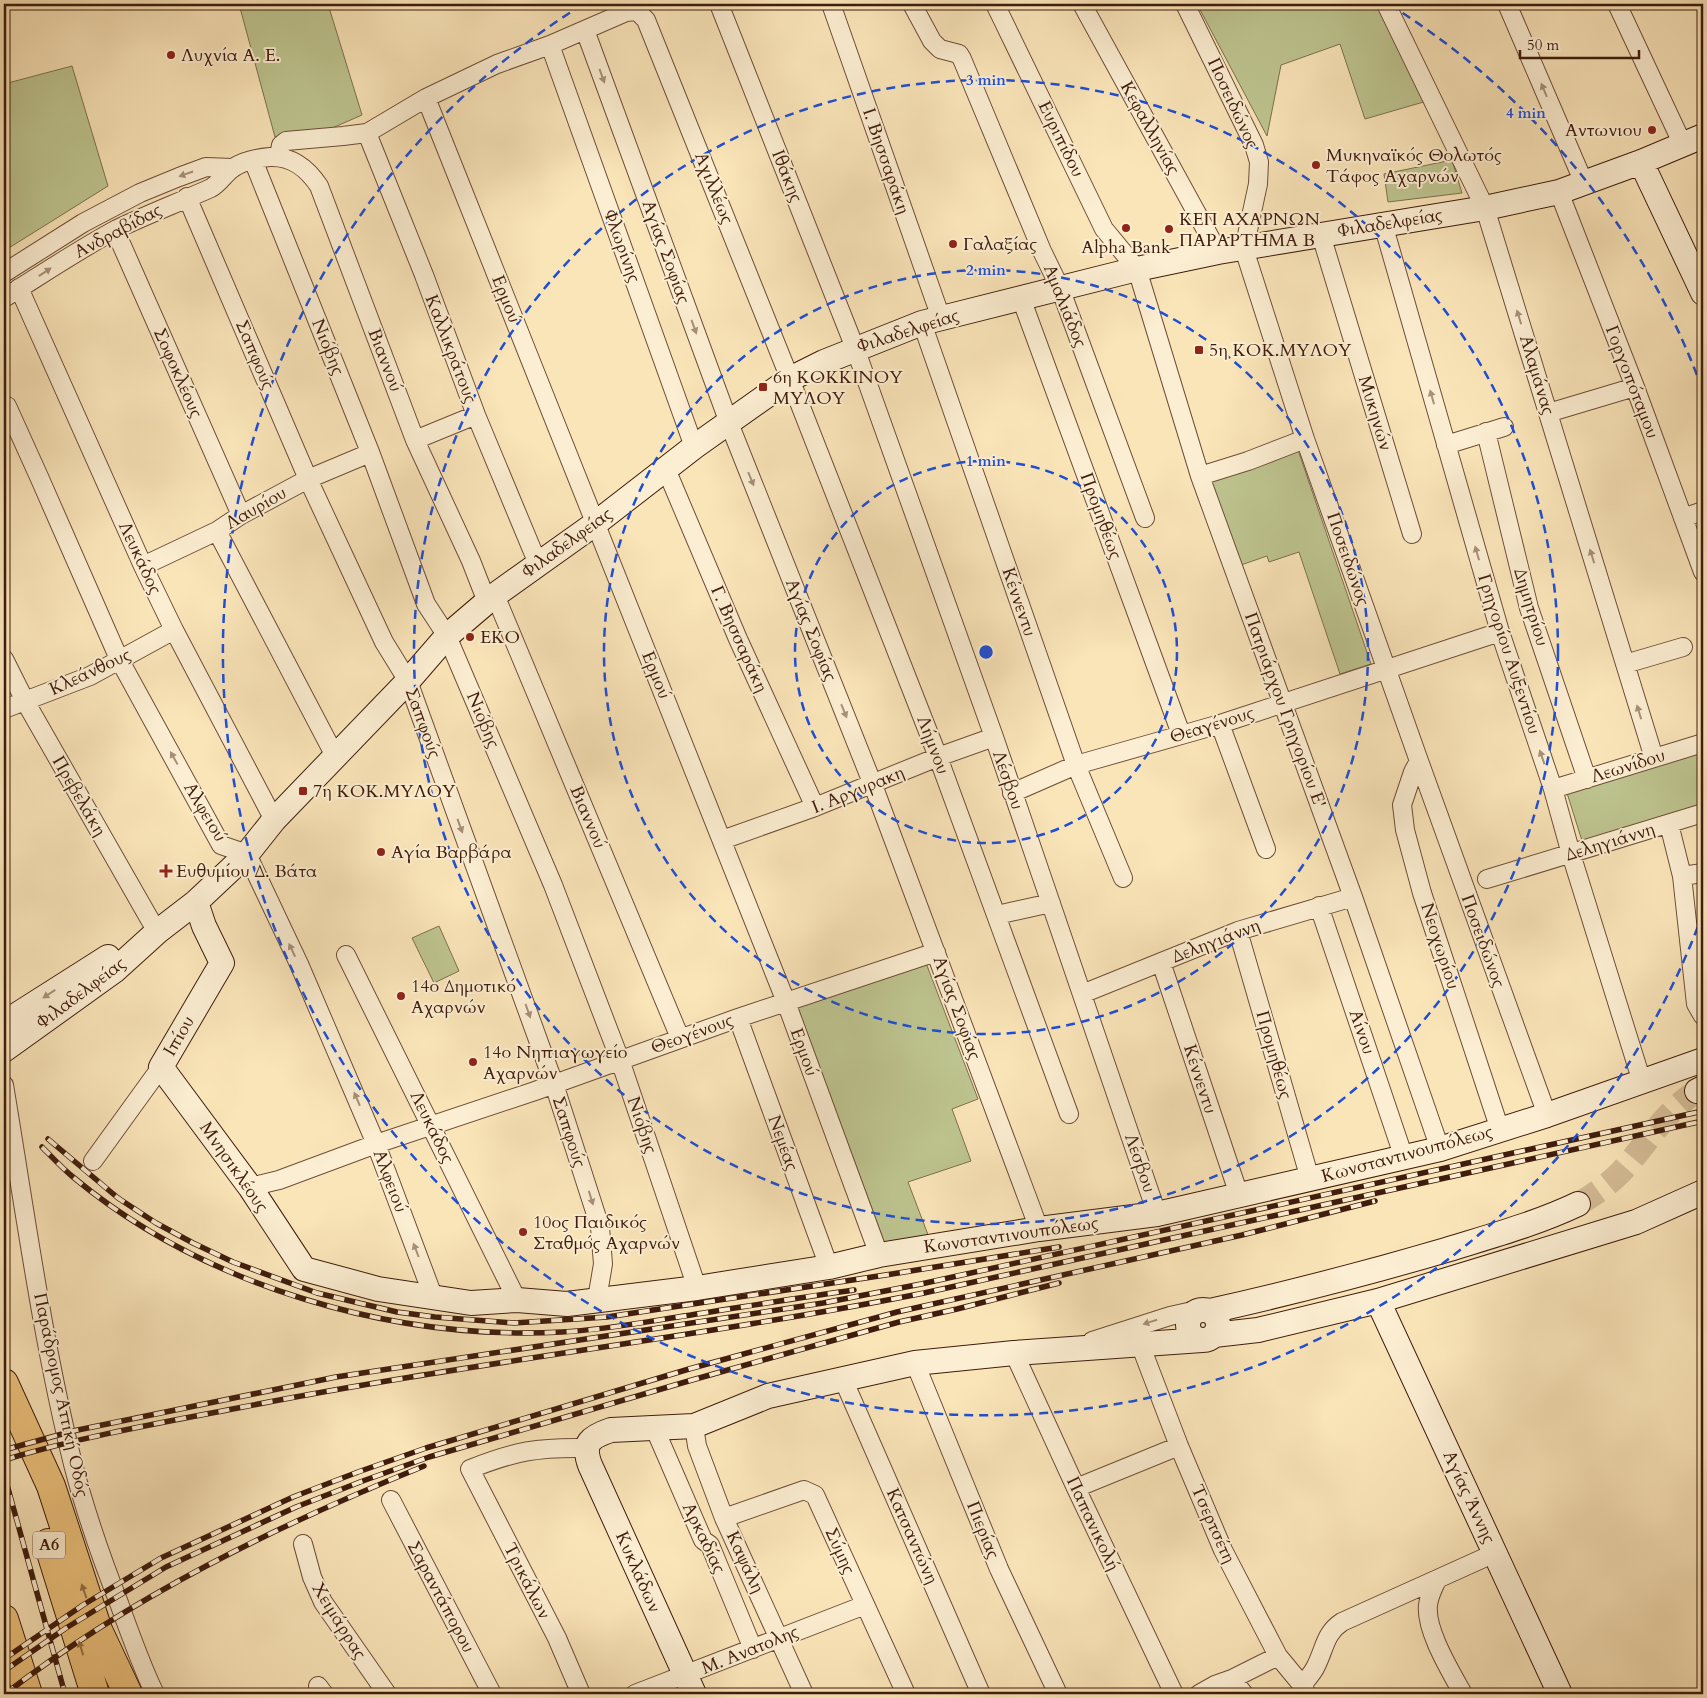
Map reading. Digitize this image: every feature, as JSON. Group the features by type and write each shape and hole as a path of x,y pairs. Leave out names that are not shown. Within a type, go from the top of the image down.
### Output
{"highway":[{"path":"4,1383 51,1486 98,1630 128,1694"},
{"name":"Α6","path":"4,1397 95,1694"},
{"path":"4,1620 28,1694"}],"street":[{"name":"Ιθάκης","path":"719,4 855,348"},
{"name":"Ι. Βησσαράκη","path":"831,4 931,320"},
{"name":"Αμαλιάδος","path":"912,4 932,41 940,49 958,54 962,59 1042,251 1060,288 1145,518"},
{"name":"Ευριπίδου","path":"995,4 1104,229 1136,269"},
{"name":"Κεφαλληνίας","path":"1082,4 1218,252"},
{"name":"Ποσειδώνος","path":"1185,4 1254,145 1259,162 1258,184 1244,248 1305,439 1418,761 1547,1115"},
{"name":"Αλαμάνας","path":"1386,4 1485,208 1654,758"},
{"path":"1508,4 1584,183"},
{"path":"1617,4 1693,140"},
{"name":"Αχιλλέως","path":"585,30 626,12 637,11 646,20 790,379"},
{"path":"279,157 281,145 286,141 367,133 426,98 497,64 585,30"},
{"name":"Αγίας Σοφίας","path":"585,30 729,422 873,785 1039,1230"},
{"name":"Φλωρίνης","path":"550,45 694,447"},
{"name":"Ερμού","path":"426,98 786,1002 879,1255"},
{"name":"Καλλικράτους","path":"367,133 424,276 476,415 538,564"},
{"name":"Φιλαδελφείας","path":"4,1050 114,971 157,932 196,902 247,854 274,820 408,681 447,636 491,599 596,523 694,447 790,379 855,348 931,320 1136,269 1218,252 1485,208 1559,192 1641,162 1693,140"},
{"name":"Βιαννού","path":"253,160 279,157 298,163 311,174 319,186 415,440 471,561 491,599 680,1038"},
{"name":"Ανδραβίδας","path":"4,298 115,230 213,187 233,168 253,160"},
{"name":"Νιόβης","path":"253,160 370,453 426,604 447,636 553,885 620,1060 697,1288"},
{"path":"1641,162 1703,293"},
{"name":"Ανδραβίδας","path":"4,273 83,223 140,193 206,167 233,168"},
{"name":"Γοργοπόταμου","path":"1559,192 1703,572"},
{"name":"Σαπφούς","path":"187,197 308,479 384,642 408,681 554,1084 600,1227 603,1264 597,1299"},
{"name":"Γρηγορίου Αυξεντίου","path":"1383,224 1500,632 1553,789 1642,1082"},
{"name":"Σοφοκλέους","path":"115,230 241,515"},
{"name":"Μυκηνών","path":"1321,235 1412,534"},
{"name":"Πατριάρχου Γρηγορίου E'","path":"1136,269 1200,476 1354,897 1440,1149"},
{"name":"Λευκάδος","path":"19,288 143,566 174,630 274,820"},
{"name":"Προμηθέως","path":"1021,298 1181,734"},
{"name":"Κέννεντυ","path":"931,320 1076,765 1123,878"},
{"name":"Λέσβου","path":"855,348 994,737 1157,1214"},
{"name":"Λήμνου","path":"790,379 938,757 1069,1114"},
{"path":"1548,413 1634,387"},
{"name":"Αλφειού","path":"7,406 119,659 221,845 247,854 299,964 376,1144 433,1296"},
{"path":"415,440 476,415"},
{"path":"1446,445 1504,427"},
{"name":"Δημητρίου","path":"1486,432 1529,608 1587,779"},
{"path":"1200,476 1305,439"},
{"name":"Λαυρίου","path":"143,566 217,531 241,515 308,479 370,453"},
{"name":"Γ. Βησσαράκη","path":"666,469 738,639 815,807"},
{"path":"1682,518 1703,511"},
{"path":"217,531 335,756"},
{"name":"Κλεάνθους","path":"4,709 90,676 174,630"},
{"name":"Θεαγένους","path":"1012,793 1076,765 1220,724 1500,632"},
{"path":"1625,664 1683,647"},
{"name":"Πρεβελάκη","path":"4,659 25,701 157,932"},
{"path":"1220,724 1266,849"},
{"name":"Ι. Αργυρακη","path":"722,840 815,807 938,757 994,737"},
{"name":"Λεωνίδου","path":"1553,789 1703,743"},
{"name":"Νεοχωρίου","path":"1418,761 1402,805 1405,830 1422,893 1500,1130"},
{"name":"Δεληγιάννη","path":"1487,879 1703,813"},
{"path":"1669,824 1682,876 1696,1004 1703,1016"},
{"path":"1682,876 1703,873"},
{"name":"Δεληγιάννη","path":"1082,994 1238,931 1354,897"},
{"name":"Ιπίου","path":"93,1161 161,1067 222,963 204,926 196,902"},
{"path":"997,915 1051,903"},
{"name":"Αίνου","path":"1319,906 1404,1158"},
{"name":"Προμηθέως","path":"1238,931 1310,1179"},
{"name":"Φιλαδελφείας","path":"4,1021 105,959 157,932"},
{"name":"Θεογένους","path":"250,1187 279,1180 376,1144 554,1084 680,1038 936,952"},
{"name":"Λευκάδος","path":"346,955 517,1300"},
{"name":"Κέννεντυ","path":"1161,962 1239,1195"},
{"name":"Νεμέας","path":"738,1018 828,1267"},
{"name":"Κωνσταντινουπόλεως","path":"304,1269 378,1289 472,1303 517,1300 567,1304 697,1288 828,1267 879,1255 1157,1214 1440,1149 1547,1115 1703,1060"},
{"name":"Μνησικλέους","path":"161,1067 250,1187 304,1269"},
{"name":"Παράδρομος Αττική Οδός","path":"4,1085 43,1318 73,1466 99,1552 155,1694"},
{"path":"586,1448 590,1440 599,1434 611,1430 694,1426 768,1396 915,1363 1014,1353 1208,1338 1258,1330 1378,1301 1636,1222 1703,1192"},
{"path":"1068,1349 1170,1316 1204,1311 1304,1290 1395,1265 1528,1225 1578,1204"},
{"name":"Αγίας Άννης","path":"1378,1301 1560,1694"},
{"path":"1204,1311 1216,1316 1218,1322 1218,1329 1208,1338"},
{"name":"Τσερτσέτη","path":"1140,1344 1179,1446 1223,1550 1278,1656 1304,1690"},
{"name":"Παπανικολή","path":"1014,1353 1174,1694"},
{"name":"Πιερίας","path":"915,1363 999,1569 1058,1694"},
{"name":"Κατσαντώνη","path":"843,1379 981,1694"},
{"name":"Καψάλη","path":"694,1426 697,1446 724,1518 804,1694"},
{"name":"Αρκαδίας","path":"654,1427 703,1540 710,1544 753,1648"},
{"path":"1076,1488 1179,1446"},
{"name":"Τρικάλων","path":"581,1694 557,1638 470,1469 500,1457 527,1450 555,1447 586,1448"},
{"name":"Κυκλάδων","path":"586,1448 590,1465 690,1685"},
{"name":"Σύμης","path":"724,1518 804,1490 815,1494 906,1694"},
{"name":"Σαραντάπορου","path":"391,1500 492,1694"},
{"name":"Χειμάρρας","path":"303,1544 312,1577 323,1602 387,1694"},
{"path":"1304,1690 1333,1627 1495,1553"},
{"path":"1437,1580 1430,1593 1429,1619 1436,1641 1462,1694"},
{"name":"Μ. Ανατολης","path":"635,1694 690,1685 753,1648 865,1605"},
{"path":"1199,1694 1278,1656"},
{"path":"1232,1679 1244,1694"}],"green space":[{"path":"239,4 328,4 362,115 330,129 275,137"},
{"path":"1197,4 1382,4 1427,101 1365,119 1340,44 1281,65 1267,136"},
{"path":"72,66 108,186 4,251 4,84"},
{"path":"1452,160 1462,193 1388,202 1384,174"},
{"path":"1297,447 1371,664 1340,674 1299,552 1269,562 1267,556 1241,565 1209,476"},
{"path":"1703,750 1703,806 1583,844 1567,793"},
{"path":"439,926 459,971 434,983 412,938"},
{"path":"926,963 978,1099 952,1109 971,1161 908,1182 930,1240 886,1247 797,1006"}],"tunnel":[{"path":"1578,1204 1601,1190 1616,1177 1665,1118 1685,1099 1697,1091"}],"railway":[{"path":"4,1450 73,1431 336,1377 823,1303 921,1284 1703,1111"},
{"path":"4,1460 120,1431 323,1392 753,1324 924,1293 1703,1121"},
{"path":"48,1139 118,1198 156,1223 233,1262 317,1293 397,1312 435,1317 514,1323 607,1317 1059,1247"},
{"path":"42,1147 73,1177 125,1215 181,1248 241,1276 303,1299 368,1316 433,1327 498,1332 562,1332 620,1326 854,1290"},
{"path":"4,1659 83,1605 161,1558 293,1497 426,1448 689,1369 897,1312 1242,1235 1375,1201"},
{"path":"4,1671 66,1628 166,1567 296,1507 360,1482 429,1457 692,1380 899,1322 1059,1283"},
{"path":"5,1694 103,1625 207,1566 314,1513 424,1466"},
{"path":"4,1474 65,1694"}],"place":[{"name":"Λυχνία A. E.","path":"171,55"},
{"name":"Αντωνιου","path":"1652,130"},
{"name":"Μυκηναϊκός Θολωτός Τάφος Αχαρνών","path":"1316,165"},
{"name":"Alpha Bank","path":"1126,228"},
{"name":"ΚΕΠ ΑΧΑΡΝΩΝ ΠΑΡΑΡΤΗΜΑ Β","path":"1169,229"},
{"name":"Γαλαξίας","path":"953,244"},
{"name":"5η ΚΟΚ.ΜΥΛΟΥ","path":"1199,350"},
{"name":"6η ΚΟΚΚΙΝΟΥ ΜΥΛΟΥ","path":"763,387"},
{"name":"EKO","path":"470,637"},
{"name":"7η ΚΟΚ.ΜΥΛΟΥ","path":"303,791"},
{"name":"Αγία Βαρβάρα","path":"381,852"},
{"name":"Ευθυμίου Δ. Βάτα","path":"166,871"},
{"name":"14ο Δημοτικό Αχαρνών","path":"401,996"},
{"name":"14ο Νηπιαγωγείο Αχαρνών","path":"473,1062"},
{"name":"10ος Παιδικός Σταθμός Αχαρνών","path":"523,1232"}]}
